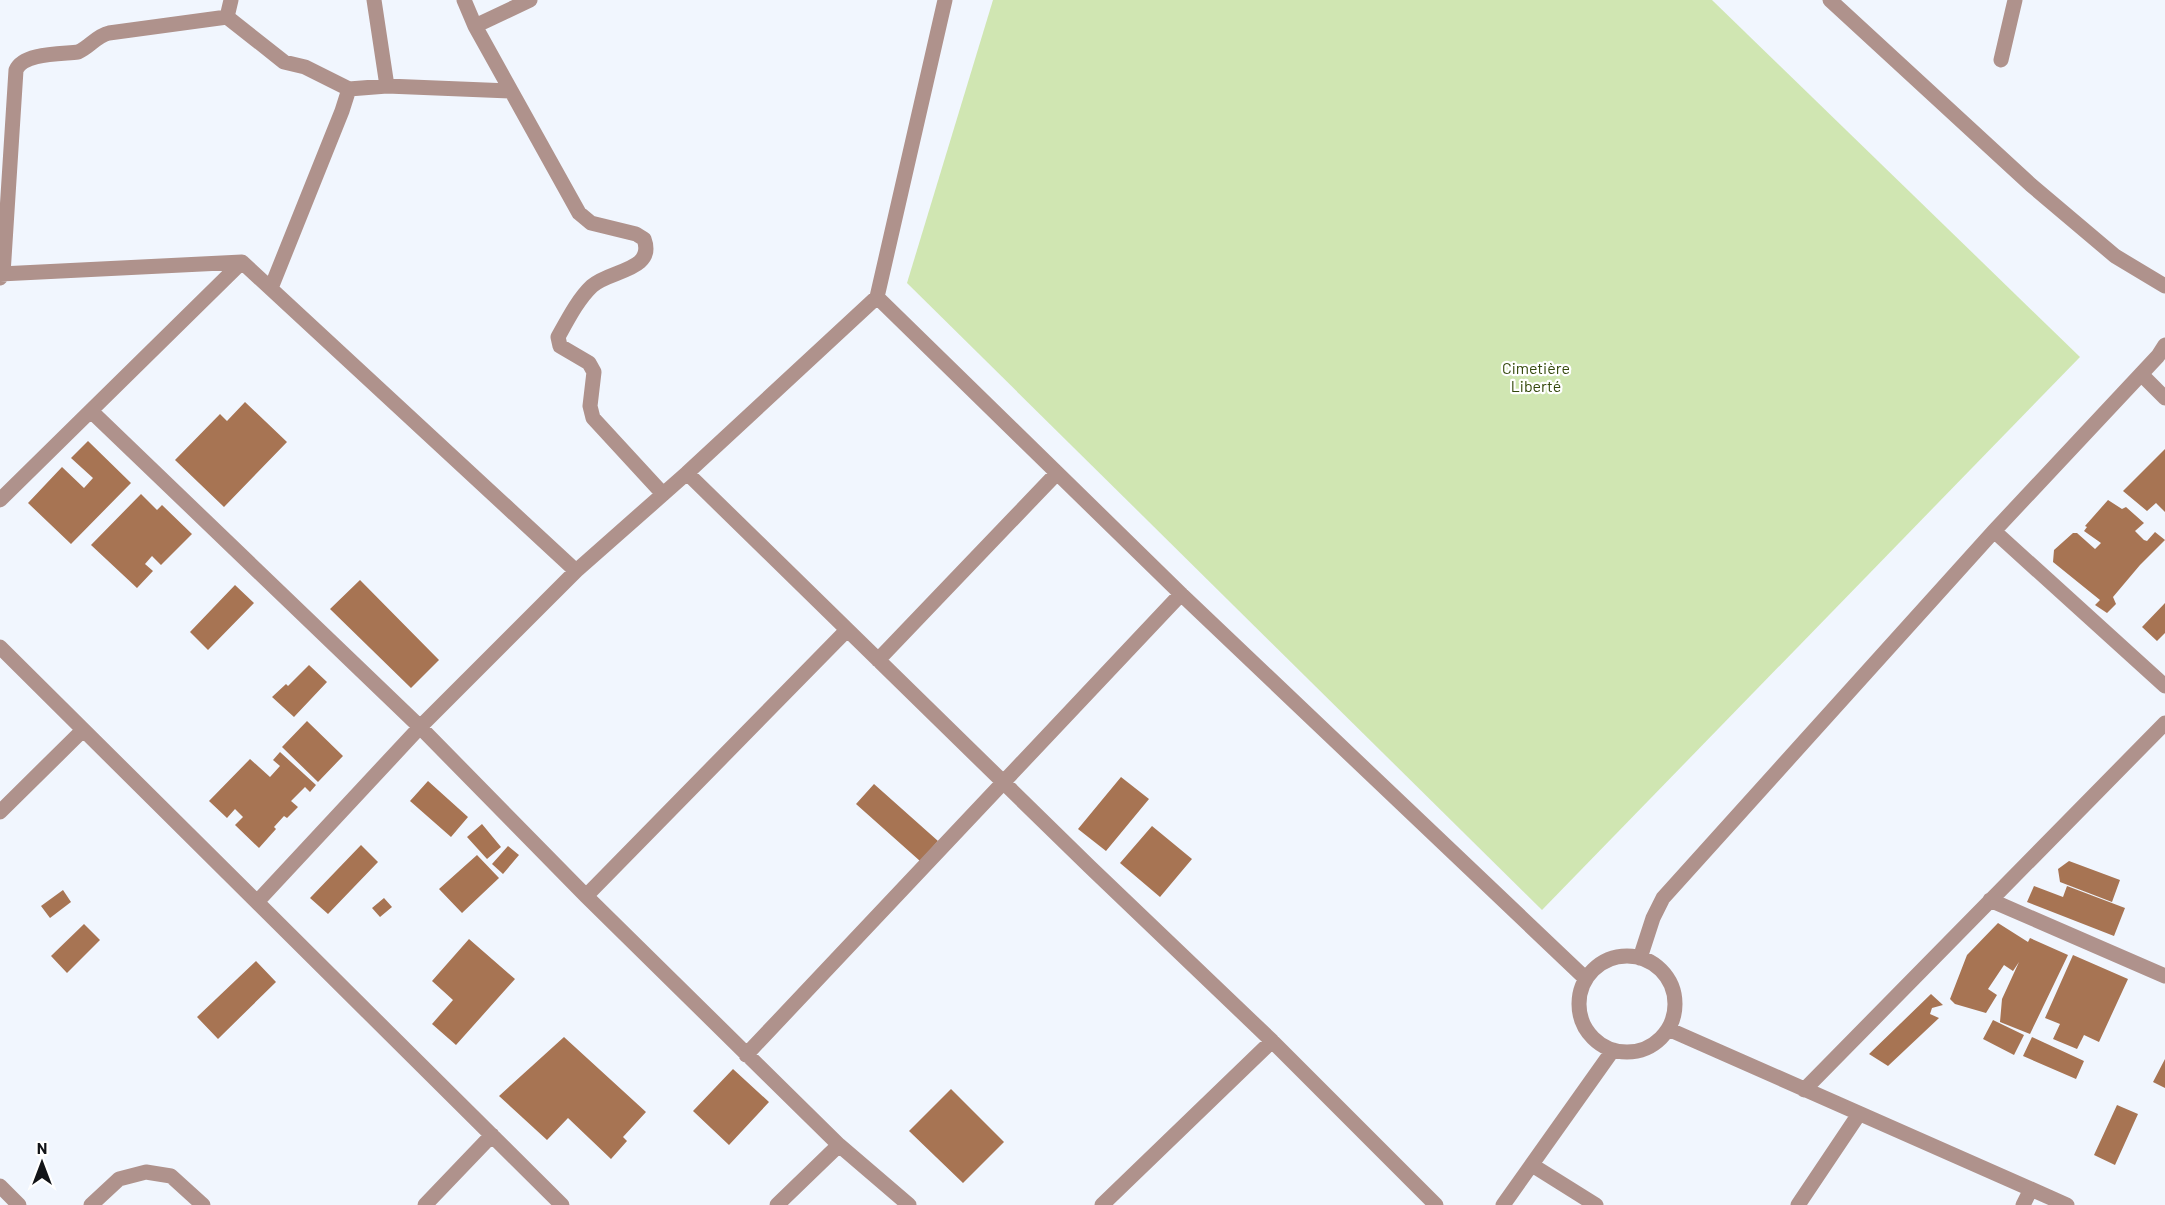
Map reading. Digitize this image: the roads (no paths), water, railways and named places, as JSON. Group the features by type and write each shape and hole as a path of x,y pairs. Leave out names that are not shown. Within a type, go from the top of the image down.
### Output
{"street":[{"path":"227,18 231,0"},
{"path":"374,0 387,86"},
{"path":"464,0 475,26 510,91 579,213 591,223 644,238 648,248 644,258 631,268 595,283 587,291 558,337 560,346 589,363 594,372 590,406 593,418 663,494"},
{"path":"475,26 530,0"},
{"path":"257,902 420,727 576,571 687,473 877,297 945,0"},
{"path":"1830,0 2048,199 2115,256 2165,286"},
{"path":"2001,60 2015,0"},
{"path":"510,91 387,86 349,89 304,67 284,62 227,18 109,33 99,36 85,49 78,52 27,58 19,63 16,70 1,275 242,261 576,571"},
{"path":"271,288 349,89"},
{"path":"0,500 242,261"},
{"path":"877,297 1181,594 1586,979"},
{"path":"1640,958 1653,918 1663,898 1994,531 2158,356 2165,345"},
{"path":"2141,374 2165,398"},
{"path":"91,411 420,727 746,1055 839,1145 909,1205"},
{"path":"687,473 1004,784 1272,1041 1436,1205"},
{"path":"878,660 1057,473"},
{"path":"1994,531 2165,686"},
{"path":"746,1055 1181,594"},
{"path":"586,896 847,630"},
{"path":"0,647 562,1205"},
{"path":"1804,1090 2165,723"},
{"path":"0,812 83,730"},
{"path":"1990,900 2165,976"},
{"path":"1616,958 1640,958 1657,967 1669,981 1675,1005 1673,1018 1660,1039 1650,1046 1638,1051 1613,1050 1592,1037 1585,1027 1580,1015 1581,991 1586,979 1594,969 1616,958"},
{"path":"1668,1029 2067,1205"},
{"path":"1112,1202 1272,1041"},
{"path":"1503,1205 1613,1050"},
{"path":"1798,1205 1859,1114"},
{"path":"425,1205 492,1135"},
{"path":"777,1205 839,1145"},
{"path":"1532,1165 1596,1205"},
{"path":"91,1205 119,1179 146,1172 171,1176 203,1205"},
{"path":"0,1186 19,1205"},
{"path":"2023,1205 2031,1189"}],"park label":[{"name":"Cimetière Liberté","path":"1536,376"}]}
